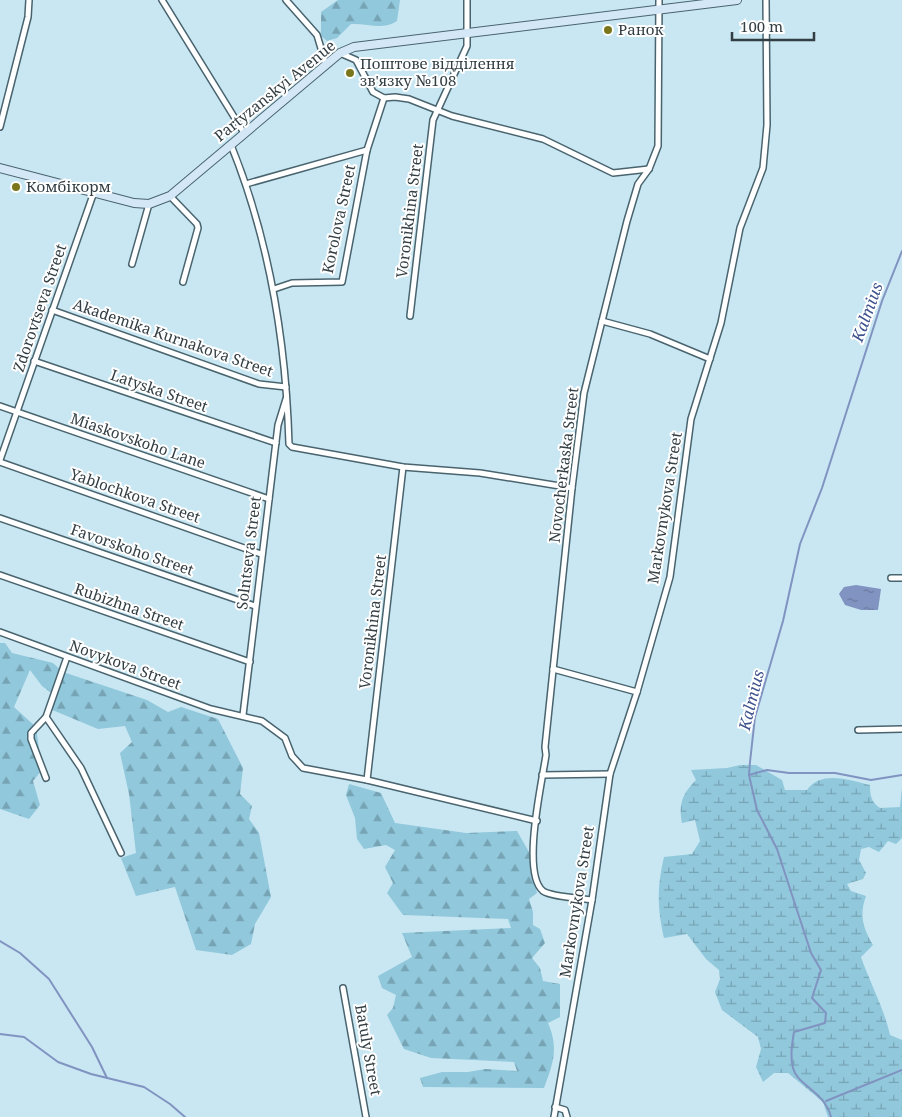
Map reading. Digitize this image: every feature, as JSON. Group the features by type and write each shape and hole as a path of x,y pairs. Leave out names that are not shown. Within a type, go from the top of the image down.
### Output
{"street":[{"path":"0,127 28,17 29,0"},
{"path":"162,0 244,133"},
{"path":"286,0 317,35 326,65"},
{"name":"Voronikhina Street","path":"410,316 433,120 467,46 467,0"},
{"name":"Partyzanskyi Avenue","path":"0,168 134,203 149,204 170,196 340,53 354,47 659,4 737,0"},
{"name":"Markovnykova Street","path":"554,1117 554,1107 592,900 610,774 637,692 670,577 692,419 721,323 740,228 762,168 768,125 766,0"},
{"name":"Novocherkaska Street","path":"592,900 545,892 537,885 534,875 534,847 546,755 544,747 584,393 638,184 649,169 658,146 659,4"},
{"path":"340,53 356,60 373,92 384,98 395,96 409,99 452,116 543,139 613,172 649,169"},
{"name":"Korolova Street","path":"274,289 292,283 342,282 367,150 384,98"},
{"path":"231,145 246,184 274,289 288,394 289,444 292,447 403,467 480,473 572,488"},
{"path":"246,184 367,150"},
{"name":"Zdorovtseva Street","path":"0,461 94,192"},
{"path":"170,196 197,224 198,228 183,282"},
{"path":"132,264 149,204"},
{"name":"Akademika Kurnakova Street","path":"52,310 259,384 286,387"},
{"path":"602,321 650,334 710,360"},
{"name":"Latyska Street","path":"34,361 276,443"},
{"name":"Solntseva Street","path":"243,715 278,424 288,394"},
{"name":"Miaskovskoho Lane","path":"0,406 269,498"},
{"name":"Yablochkova Street","path":"0,461 261,554"},
{"name":"Voronikhina Street","path":"367,780 403,467"},
{"name":"Favorskoho Street","path":"0,518 255,606"},
{"name":"Rubizhna Street","path":"0,575 250,662"},
{"path":"891,578 902,578"},
{"name":"Novykova Street","path":"0,632 211,709 262,721 285,738 292,756 302,768 367,780"},
{"path":"46,778 31,739 31,733 46,717 67,657"},
{"path":"553,669 637,692"},
{"path":"46,717 81,768 121,853"},
{"path":"858,730 902,729"},
{"path":"542,775 610,774"},
{"path":"367,780 537,821"},
{"name":"Batuly Street","path":"344,988 366,1117"},
{"path":"554,1107 565,1110 567,1117"}],"green space":[{"path":"338,0 400,0 397,21 386,26 351,24 337,38 327,41 321,36 321,12"},
{"path":"0,643 5,643 12,653 53,663 63,672 147,700 168,712 181,707 218,719 243,768 240,794 252,806 249,819 259,833 271,897 255,924 251,944 232,955 196,950 175,887 136,896 121,858 136,853 129,794 120,753 132,742 125,726 98,729 50,709 54,695 42,686 30,670 14,707 36,727 42,770 33,781 40,805 29,819 0,809"},
{"path":"740,765 756,765 782,780 785,790 807,790 820,780 828,778 845,779 870,785 872,798 880,808 900,807 902,788 902,838 896,844 888,841 879,852 869,847 861,849 859,860 866,873 863,879 847,884 851,891 866,896 863,921 873,945 861,957 890,1035 902,1040 902,1117 828,1117 823,1102 788,1073 774,1073 763,1082 756,1067 761,1049 758,1037 722,1010 715,992 720,979 719,970 706,959 687,934 664,938 659,897 664,857 692,854 700,841 695,820 682,823 681,816 681,804 685,794 696,780 691,770 727,768"},
{"path":"349,784 381,793 395,823 466,833 517,831 529,852 537,893 529,899 533,912 533,925 540,929 545,943 532,958 540,968 543,981 560,984 560,1017 548,1023 553,1040 554,1056 544,1088 423,1087 420,1078 442,1072 468,1072 485,1069 517,1071 514,1062 431,1058 404,1049 387,1015 393,1008 396,995 382,988 378,976 412,957 402,933 511,928 508,919 403,915 387,893 393,883 385,867 395,850 386,845 364,849 357,839 355,818 346,795"}],"water":[{"path":"856,585 881,589 878,610 861,610 845,605 839,594 844,587"}],"waterway":[{"name":"Kalmius","path":"831,1117 823,1101 800,1079 792,1064 791,1054 794,1032 825,1023 826,1013 812,998 821,970 811,953 777,849 757,810 749,775 750,762 755,717 783,621 800,544 822,488 882,301 902,251"},
{"path":"749,775 767,770 789,773 835,773 871,780 902,775"},
{"path":"0,941 20,953 49,979 92,1047 107,1078"},
{"path":"0,1034 24,1037 58,1062 91,1074 144,1087 170,1104 185,1117"},
{"path":"826,1101 902,1070"}],"place":[{"name":"Ранок","path":"608,30"},
{"name":"Поштове відділення зв'язку №108","path":"350,73"},
{"name":"Комбікорм","path":"16,187"}]}
